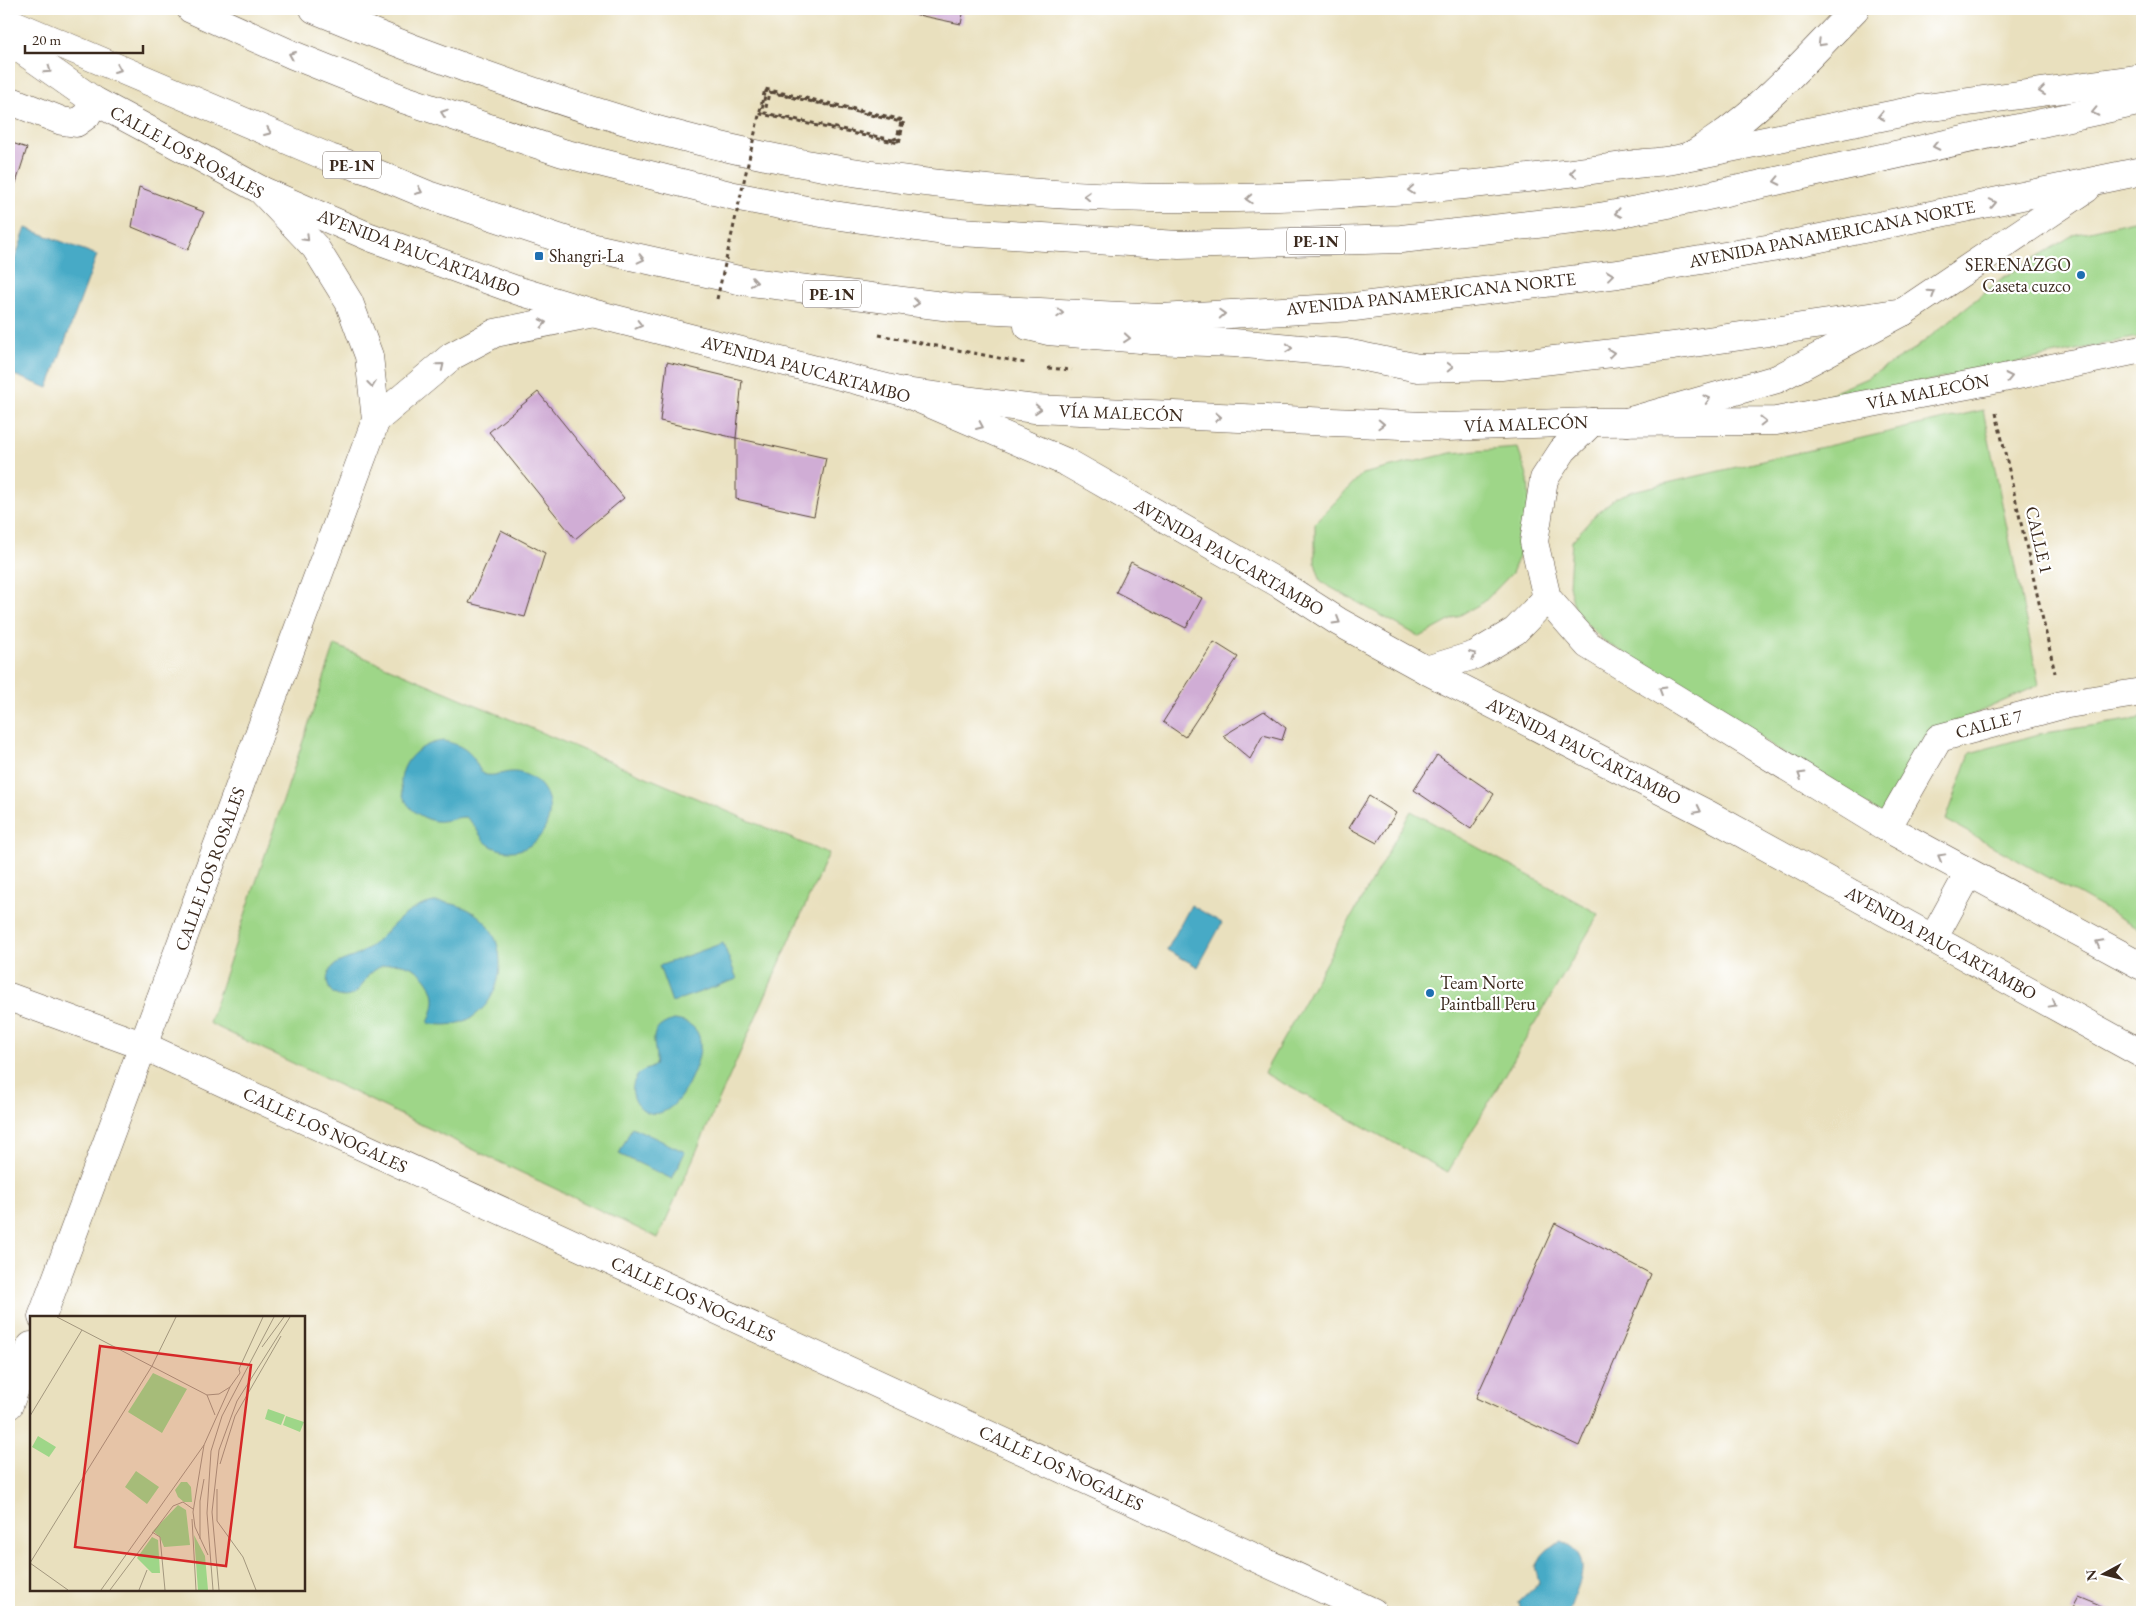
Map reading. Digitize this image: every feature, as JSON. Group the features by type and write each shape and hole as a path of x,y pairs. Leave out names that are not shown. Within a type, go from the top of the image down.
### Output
{"main road":[{"name":"PE-1N","path":"191,9 292,55 403,99 564,153 696,187 827,214 943,231 1179,245 1401,239 1600,217 1689,200 2142,102"},
{"path":"314,9 458,64 557,99 632,122 718,144 858,171 1038,193 1146,199 1237,199 1327,195 1528,179 1690,156 1925,108 2142,78"},
{"path":"1690,156 1730,130 1763,102 1855,9"},
{"name":"AVENIDA PANAMERICANA NORTE","path":"9,22 330,158 373,172 428,195 577,244 744,281 959,308 1161,318 1354,307 1657,267 1772,248 2142,171"},
{"name":"CALLE LOS ROSALES","path":"9,41 93,100 261,190 316,247 349,302 369,356 376,420 42,1316"},
{"path":"9,100 62,121 76,123 87,115 93,100"},
{"path":"1627,422 1777,379 1903,312 2096,182"},
{"name":"AVENIDA PAUCARTAMBO","path":"261,190 370,238 519,291 592,313 903,392 1068,463 1280,584 1339,622 1426,670 1709,815 2142,1054"},
{"path":"959,308 1048,331 1346,353 1418,368 1500,366 1645,349 1903,312"},
{"name":"CALLE LOS ROSALES","path":"376,420 452,356 495,333 592,313"},
{"name":"VÍA MALECÓN","path":"903,392 1055,410 1447,427 1592,422 1776,421 1989,381 2142,349"},
{"path":"1592,422 1563,450 1544,479 1534,542 1547,598 1588,645 1886,828 2142,966"},
{"path":"1426,670 1475,655 1515,631 1547,598"},
{"name":"CALLE 7","path":"1886,828 1939,738 2062,705 2142,692"},
{"path":"1933,939 1969,873"},
{"name":"CALLE LOS NOGALES","path":"9,997 144,1046 1373,1612"},
{"path":"9,1405 30,1349"}],"path":[{"path":"717,299 765,90 904,120 899,143 761,114 766,91 903,121 898,141 765,113 768,92 901,122 897,138 885,142 757,118"},
{"name":"CALLE 1","path":"1989,381 2062,705"}],"green space":[{"path":"2142,219 2142,336 1796,409 1867,378 1916,348 2001,279 2073,235"},
{"path":"1983,410 2039,685 1935,732 1884,816 1603,640 1579,616 1573,603 1569,585 1572,541 1596,514 1615,498 1633,491"},
{"path":"1518,448 1528,479 1531,527 1512,573 1484,602 1420,637 1321,582 1315,563 1315,523 1362,474 1451,453"},
{"path":"335,645 828,854 658,1238 209,1023"},
{"path":"2142,718 2142,930 1946,820 1970,753 2039,734"},
{"name":"Team Norte Paintball Peru","path":"1411,811 1599,914 1448,1172 1264,1073"}],"water":[{"path":"26,228 97,255 48,388 9,373 9,275"},
{"path":"443,741 456,745 468,752 480,770 486,775 519,772 539,783 547,797 549,811 546,826 538,839 526,848 511,851 488,844 473,824 465,817 435,821 416,813 407,803 402,790 401,778 406,765 414,754 427,746"},
{"path":"434,902 466,908 487,924 498,946 500,970 493,994 478,1013 456,1024 428,1023 433,1010 434,1000 431,987 420,973 412,968 396,963 379,967 369,975 357,992 350,996 338,996 330,990 328,987 328,976 334,966 371,946 411,910"},
{"path":"1191,905 1222,923 1198,967 1167,950"},
{"path":"723,943 737,979 672,1002 659,966"},
{"path":"673,1020 691,1025 697,1032 700,1041 699,1056 691,1078 679,1099 667,1110 655,1114 645,1111 637,1104 633,1094 633,1084 641,1072 655,1065 654,1040 657,1029"},
{"path":"632,1127 685,1152 672,1179 619,1154"},
{"path":"1562,1542 1573,1549 1579,1556 1582,1564 1582,1573 1569,1612 1521,1612 1519,1602 1539,1583 1535,1567 1549,1548"}],"building":[{"path":"889,9 964,9 961,24"},
{"path":"9,142 27,148 9,205"},
{"path":"139,187 204,212 188,250 132,227"},
{"path":"667,362 742,380 736,438 660,421"},
{"path":"538,392 624,498 575,539 489,432"},
{"path":"736,438 826,458 814,516 736,499"},
{"path":"501,530 545,553 525,617 469,603"},
{"path":"1131,562 1202,598 1186,628 1116,592"},
{"path":"1214,642 1238,657 1185,737 1163,722"},
{"path":"1264,711 1286,728 1282,740 1263,735 1250,759 1223,736"},
{"path":"1437,755 1494,794 1471,829 1414,790"},
{"path":"1369,796 1396,813 1377,843 1349,828"},
{"path":"1555,1223 1651,1274 1579,1446 1476,1398"},
{"path":"2078,1597 2115,1612 2070,1612"}],"place":[{"name":"Shangri-La","path":"539,256"},
{"name":"SERENAZGO Caseta cuzco","path":"2081,275"},
{"name":"Team Norte Paintball Peru","path":"1430,993"}]}
